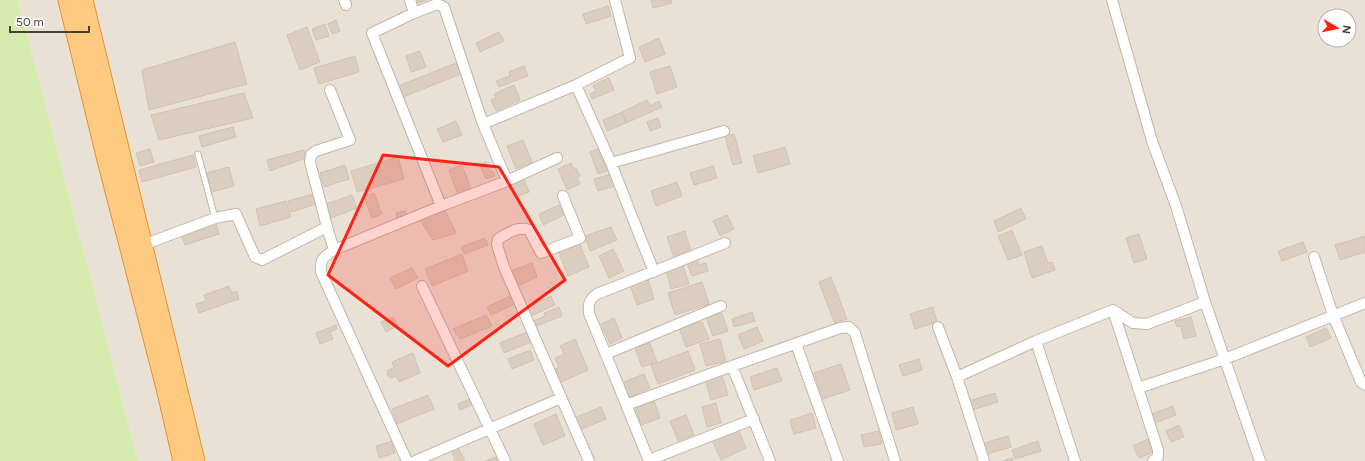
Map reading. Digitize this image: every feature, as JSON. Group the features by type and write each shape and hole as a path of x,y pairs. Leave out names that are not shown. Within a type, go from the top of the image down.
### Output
{"highway":[{"path":"68,0 106,160 165,388 182,461"},
{"path":"84,0 196,461"}],"street":[{"path":"410,0 414,13"},
{"path":"483,124 576,85 630,58 615,0"},
{"path":"1112,0 1152,141 1176,206 1205,302 1260,461"},
{"path":"442,206 372,33 437,4 444,7 483,124 507,181"},
{"path":"576,85 612,163 654,272"},
{"path":"330,90 350,140 316,151 312,155 310,162 334,250"},
{"path":"612,163 724,131"},
{"path":"407,461 322,272 321,263 324,256 334,250 507,181 557,158"},
{"path":"563,196 580,238 541,253 529,230 523,228 515,229 498,239 497,245 504,267 589,461"},
{"path":"143,245 215,218 236,214 255,257 262,260 327,227"},
{"path":"725,243 598,294 591,298 588,305 589,313 649,461 754,419"},
{"path":"1314,258 1333,315 1362,382 1365,385"},
{"path":"422,286 504,461"},
{"path":"1113,310 1133,323 1147,324 1205,302"},
{"path":"1138,388 1225,359 1365,303"},
{"path":"606,354 721,306"},
{"path":"957,377 1036,341 1113,310"},
{"path":"1113,310 1158,450 1158,457 1153,461"},
{"path":"626,405 840,328 849,327 854,332 895,461"},
{"path":"938,327 957,377 984,461"},
{"path":"1036,341 1075,461"},
{"path":"796,344 838,461"},
{"path":"732,366 770,461"},
{"path":"415,461 561,398"}],"lane":[{"path":"198,154 215,218"}],"highlighted area":[{"path":"383,155 499,167 565,280 448,366 328,275"}],"shaded area":[{"path":"18,0 1365,0 1365,461 138,461"}],"green space":[{"path":"0,0 18,0 138,461 0,461"}],"building":[{"path":"413,0 427,0 414,4"},
{"path":"651,0 671,0 672,3 653,8"},
{"path":"608,6 611,16 586,24 583,14"},
{"path":"336,20 340,31 332,34 328,24"},
{"path":"325,24 329,36 316,40 312,29"},
{"path":"307,27 320,62 300,70 287,35"},
{"path":"499,32 504,41 480,52 476,43"},
{"path":"659,38 665,54 645,62 639,47"},
{"path":"235,42 247,84 149,110 142,70"},
{"path":"420,51 426,67 411,72 406,56"},
{"path":"355,56 359,72 319,84 314,68"},
{"path":"456,63 461,74 403,97 398,86"},
{"path":"524,66 528,76 499,87 496,81 510,76 509,72"},
{"path":"670,66 677,87 657,94 650,72"},
{"path":"609,78 614,90 592,99 590,94 596,91 593,85"},
{"path":"514,85 520,100 496,111 491,100 496,98 494,94"},
{"path":"244,93 253,118 159,140 151,115"},
{"path":"647,100 650,106 659,101 662,107 626,123 622,112"},
{"path":"622,112 626,123 607,131 603,120"},
{"path":"658,118 661,127 650,131 647,122"},
{"path":"456,121 462,135 443,142 437,129"},
{"path":"233,127 236,137 202,147 199,136"},
{"path":"734,134 742,163 733,165 725,136"},
{"path":"523,140 532,162 516,169 507,146"},
{"path":"602,147 610,170 598,174 590,152"},
{"path":"785,147 790,164 758,173 753,156"},
{"path":"150,149 154,162 140,166 136,153"},
{"path":"304,150 306,158 270,171 267,160"},
{"path":"193,155 196,167 142,182 139,170"},
{"path":"398,157 404,179 357,192 351,171"},
{"path":"486,162 491,172 493,171 495,176 486,179 480,165"},
{"path":"571,163 574,169 576,168 580,176 577,177 580,184 567,190 558,169"},
{"path":"345,165 349,179 324,187 320,173"},
{"path":"462,165 472,191 458,196 449,170"},
{"path":"713,166 717,178 694,185 690,173"},
{"path":"229,167 234,186 212,192 206,173"},
{"path":"615,173 618,185 598,191 594,179"},
{"path":"524,179 529,192 516,197 511,185"},
{"path":"677,182 682,196 656,206 651,191"},
{"path":"317,193 320,203 291,212 288,201"},
{"path":"374,193 382,214 372,218 364,197"},
{"path":"352,195 357,208 331,218 326,204"},
{"path":"286,201 291,217 260,226 256,209"},
{"path":"559,205 564,215 543,225 539,214"},
{"path":"444,208 456,233 433,240 420,220"},
{"path":"1021,208 1026,219 998,232 994,221"},
{"path":"405,211 406,217 397,219 396,213"},
{"path":"727,215 734,229 720,236 713,221"},
{"path":"216,223 219,234 185,245 181,234"},
{"path":"611,227 617,240 590,251 585,236"},
{"path":"1012,230 1022,255 1008,260 998,236"},
{"path":"685,231 691,251 674,257 667,237"},
{"path":"1139,234 1147,259 1134,263 1126,238"},
{"path":"1365,236 1365,252 1340,260 1335,245"},
{"path":"485,238 488,245 464,254 461,247"},
{"path":"579,242 589,267 568,276 558,251"},
{"path":"1303,242 1307,252 1282,261 1278,251"},
{"path":"1042,246 1048,263 1052,262 1055,270 1032,278 1024,252"},
{"path":"613,249 624,271 609,278 599,256"},
{"path":"462,254 468,271 432,286 425,269"},
{"path":"697,260 699,265 706,263 708,271 692,276 687,263"},
{"path":"532,263 537,277 515,287 508,272"},
{"path":"683,265 689,284 671,289 666,270"},
{"path":"412,268 418,278 396,289 390,278"},
{"path":"831,277 847,319 835,324 819,282"},
{"path":"648,279 654,299 637,305 630,285"},
{"path":"702,282 709,304 675,315 668,293"},
{"path":"229,286 232,293 237,291 239,299 199,313 196,304 206,301 204,295"},
{"path":"512,295 515,304 491,315 487,307"},
{"path":"551,296 555,305 531,316 527,306"},
{"path":"559,307 562,316 536,326 534,321 545,316 544,313"},
{"path":"933,307 937,322 915,329 910,314"},
{"path":"721,311 728,331 713,336 706,317"},
{"path":"752,312 755,321 734,327 732,319"},
{"path":"486,315 492,326 460,339 453,329"},
{"path":"393,317 398,326 386,332 381,322"},
{"path":"1191,317 1196,336 1184,339 1181,326 1177,327 1175,321"},
{"path":"614,318 622,338 610,344 601,324"},
{"path":"702,322 709,339 686,347 679,328"},
{"path":"336,325 337,329 330,332 333,339 320,344 316,333"},
{"path":"757,327 763,341 744,349 738,335"},
{"path":"1326,328 1331,338 1310,347 1306,337"},
{"path":"527,332 531,342 504,353 500,343"},
{"path":"575,339 588,370 561,382 555,369 559,367 555,358 564,354 560,346"},
{"path":"720,339 726,361 706,366 700,344"},
{"path":"650,343 657,362 642,367 635,348"},
{"path":"530,350 534,360 512,369 508,359"},
{"path":"688,351 695,370 658,384 651,365"},
{"path":"413,353 420,373 399,382 396,376 391,378 387,375 388,370 394,368 392,362"},
{"path":"919,359 922,370 903,376 899,365"},
{"path":"841,364 850,390 823,399 814,373"},
{"path":"777,368 782,381 754,390 750,377"},
{"path":"644,374 650,388 627,398 621,383"},
{"path":"722,375 728,395 711,400 705,380"},
{"path":"995,393 998,402 972,410 969,401"},
{"path":"428,395 434,409 397,424 392,409"},
{"path":"653,398 660,418 641,425 634,405"},
{"path":"470,399 472,405 460,410 458,404"},
{"path":"716,403 721,423 707,427 702,407"},
{"path":"1173,406 1176,415 1152,424 1149,415"},
{"path":"601,407 606,419 579,430 574,418"},
{"path":"913,407 918,424 896,430 892,413"},
{"path":"812,413 816,428 794,434 790,420"},
{"path":"556,414 565,436 543,445 534,424"},
{"path":"686,415 694,435 678,441 670,421"},
{"path":"1179,425 1184,437 1171,442 1166,431"},
{"path":"738,429 746,448 721,460 712,440"},
{"path":"879,431 882,444 864,447 861,435"},
{"path":"1008,436 1011,447 987,454 984,443"},
{"path":"1148,439 1154,452 1139,458 1133,446"},
{"path":"392,441 395,453 379,458 376,446"},
{"path":"1038,441 1041,451 1015,459 1012,450"},
{"path":"456,444 465,461 456,461 450,448"},
{"path":"496,457 497,461 485,461"},
{"path":"1012,458 1013,461 1003,461"}]}
